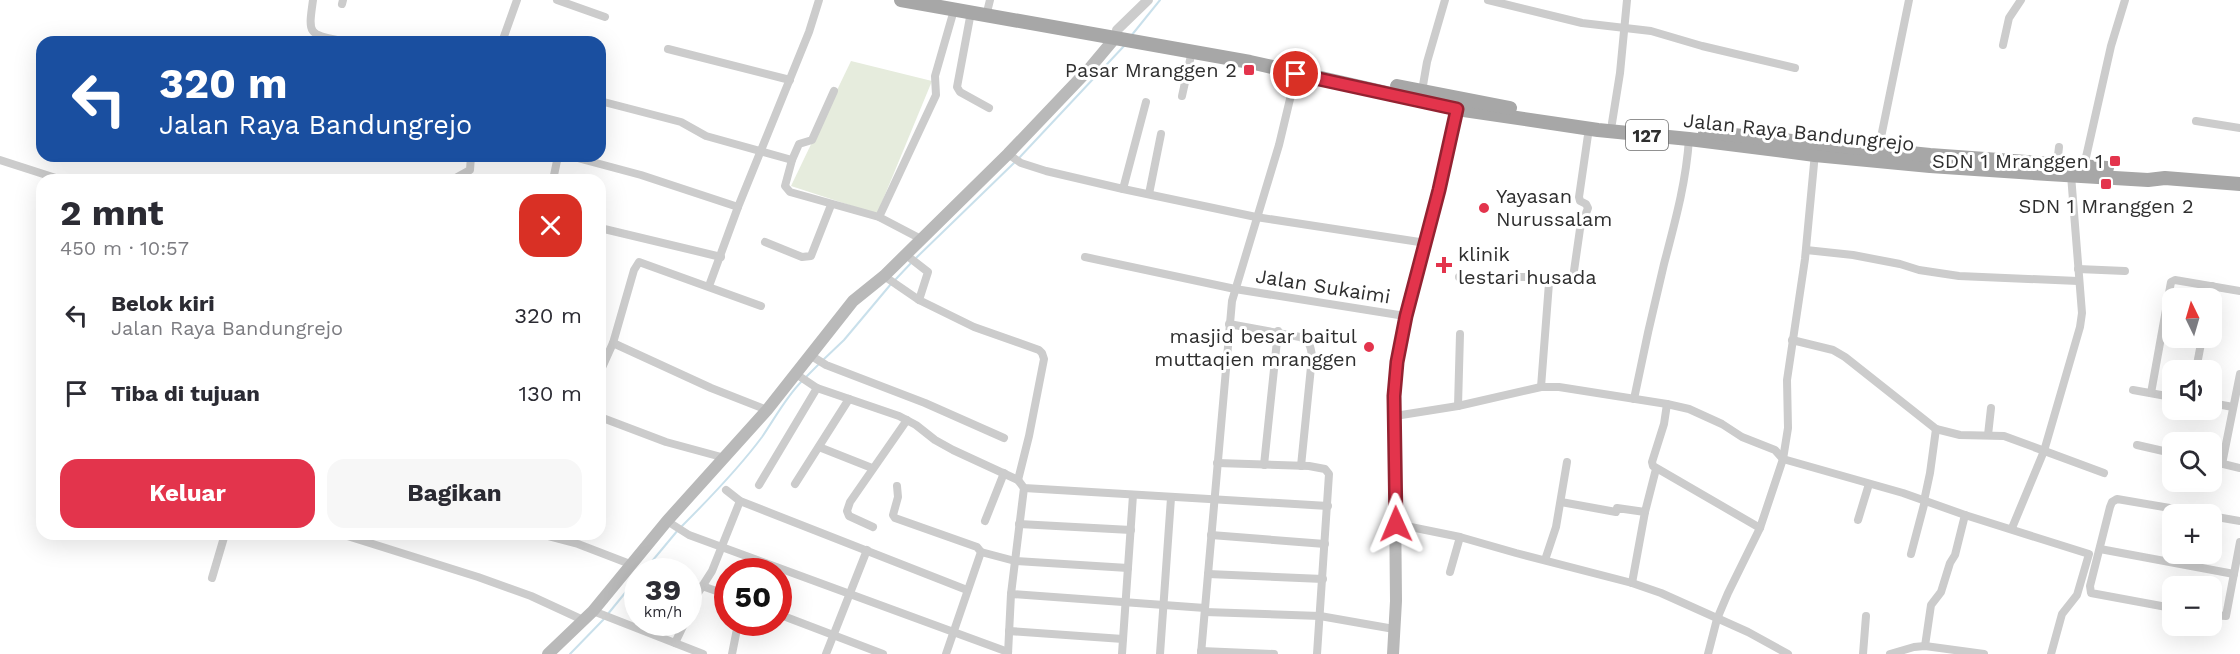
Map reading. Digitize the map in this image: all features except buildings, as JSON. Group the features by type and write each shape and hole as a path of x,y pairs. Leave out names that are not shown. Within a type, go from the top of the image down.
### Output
{"main road":[{"name":"Jalan Raya Bandungrejo","path":"901,0 992,9 1296,74 1422,91 1459,104"},
{"name":"Jalan Raya Bandungrejo","path":"952,5 971,12 992,9"},
{"path":"636,558 767,410 802,378 813,357 853,301 890,281 910,257 921,239 1010,156 1119,35"},
{"name":"Jalan Raya Bandungrejo","path":"1140,39 1259,56 1345,79 1589,129 2051,168 2084,166 2148,171 2165,178"},
{"path":"1393,654 1397,362 1406,316 1459,104"},
{"name":"Jalan Raya Bandungrejo","path":"1549,119 1612,123 1816,149"},
{"name":"Jalan Raya Bandungrejo","path":"2051,168 2072,175 2148,180 2165,178 2240,184"},
{"path":"548,654 583,620 596,612 624,572"}],"street":[{"path":"313,0 310,23 312,32 319,36"},
{"path":"504,36 517,0"},
{"path":"557,0 605,18"},
{"path":"709,286 738,207 809,32 819,0"},
{"path":"1119,35 1148,0"},
{"path":"1422,91 1426,62 1445,0"},
{"path":"1488,0 1582,23 1651,31 1702,46 1795,68"},
{"path":"1612,123 1620,73 1627,0"},
{"path":"1878,155 1909,0"},
{"path":"2003,45 2009,18 2021,0"},
{"path":"2084,166 2109,56 2125,0"},
{"path":"879,217 936,95 935,76 952,5"},
{"path":"971,12 957,87 960,92 989,108"},
{"path":"668,49 790,80"},
{"path":"1182,96 1192,51"},
{"path":"1274,654 1201,652 1229,324 1235,289 1279,145 1296,74"},
{"path":"834,91 812,140 799,144 785,186 787,189 831,205 879,217 921,239"},
{"path":"1123,189 1146,102"},
{"path":"606,103 681,122 706,136 792,160"},
{"path":"2196,121 2240,128"},
{"path":"1574,271 1580,229 1587,208 1579,197 1589,129"},
{"path":"1149,194 1161,134"},
{"path":"1634,399 1681,202 1689,139"},
{"path":"2051,168 2059,147"},
{"path":"1708,654 1717,620 1760,528 1783,459 1788,428 1787,380 1806,250 1816,149"},
{"path":"1010,156 1021,163 1046,171 1256,217 1426,243"},
{"path":"0,160 43,174"},
{"path":"463,174 470,170 471,162"},
{"path":"592,162 738,207"},
{"path":"2012,528 2044,451 2080,327 2082,313 2072,175"},
{"path":"765,242 802,257 811,255 831,205"},
{"path":"606,230 721,257"},
{"path":"1806,250 1853,255 1919,270 1959,276 2078,281"},
{"path":"910,257 929,274 919,300"},
{"name":"Jalan Sukaimi","path":"1085,257 1235,289 1406,316"},
{"path":"606,359 613,343 634,270 639,262 761,306"},
{"path":"2078,269 2125,271"},
{"path":"1459,277 1540,277 1549,283 1541,387"},
{"path":"2151,393 2171,282 2175,280 2240,291"},
{"path":"670,522 689,535 1008,653 1021,484 1044,359 1039,350 974,327 919,300 890,281"},
{"path":"1229,324 1278,331 1307,339 1311,346 1312,357 1301,466"},
{"path":"1264,465 1278,331"},
{"path":"1458,406 1460,334"},
{"path":"1792,340 1833,350 1845,357 1936,429 1960,435 2004,436 2104,473"},
{"path":"613,343 711,388 767,410"},
{"path":"813,357 826,365 925,403 1004,438"},
{"path":"2240,374 2222,464 2240,468"},
{"path":"802,378 818,387 907,420 953,450 1004,473 1021,484 1171,498 1328,506"},
{"path":"759,485 818,387"},
{"path":"1395,416 1458,406 1541,387 1559,387 1667,404 1689,409 1722,424 1742,437 1775,450 1783,459 2090,554 2077,595 2062,614 2051,654"},
{"path":"2133,390 2162,395"},
{"path":"795,484 849,399"},
{"path":"1667,404 1664,424 1652,462 1656,470 1760,528"},
{"path":"2222,405 2233,407"},
{"path":"1988,435 1991,408"},
{"path":"606,419 666,442 725,458"},
{"path":"873,527 849,516 847,513 850,502 907,420"},
{"path":"1911,554 1924,511 1936,429"},
{"path":"2137,445 2162,451"},
{"path":"819,447 872,468"},
{"path":"1217,462 1301,466 1328,471 1328,506 1317,654"},
{"path":"1545,560 1556,527 1567,462"},
{"path":"1632,583 1645,512 1656,470"},
{"path":"985,522 1004,473"},
{"path":"1858,520 1869,484"},
{"path":"897,486 898,496 893,514 896,518 977,548 981,552 1015,561 1128,568"},
{"path":"726,490 740,501 967,590"},
{"path":"1122,654 1133,495"},
{"path":"1160,654 1171,498"},
{"path":"2162,507 2117,499 2112,502 2090,586 2091,593 2162,606"},
{"path":"714,590 702,586 712,571 720,546 740,501"},
{"path":"1561,502 1616,512 1617,507 1645,512"},
{"path":"1924,646 1931,604 1941,592 1948,568 1956,555 1965,515"},
{"path":"2222,518 2240,521"},
{"path":"1019,524 1131,530"},
{"path":"1396,524 1460,537 1632,583 1661,593 1748,632 1788,654"},
{"path":"1211,535 1325,544"},
{"path":"1450,572 1460,537"},
{"path":"212,578 223,540"},
{"path":"359,540 531,596 583,620"},
{"path":"563,540 624,562"},
{"path":"2222,616 2226,616 2240,542"},
{"path":"2100,549 2234,574"},
{"path":"826,654 867,550"},
{"path":"946,654 981,552"},
{"path":"1208,574 1323,579"},
{"path":"1011,594 1205,610 1320,616 1394,629"},
{"path":"596,612 703,654"},
{"path":"1863,654 1866,616"},
{"path":"792,619 883,654"},
{"path":"1009,631 1123,639"},
{"path":"675,643 678,636"},
{"path":"732,654 736,636"},
{"path":"1890,654 1924,646 1984,654"}],"green space":[{"path":"851,61 932,81 877,214 791,186"}],"waterway":[{"path":"1131,36 1160,0"},
{"path":"1019,158 1124,46"},
{"path":"916,258 1015,162"},
{"path":"895,280 912,262"},
{"path":"823,360 844,340 891,284"},
{"path":"806,377 819,364"},
{"path":"682,526 744,460 802,381"},
{"path":"655,558 678,530"},
{"path":"570,654 624,594"}],"place":[{"name":"Pasar Mranggen 2","path":"1249,70"},
{"name":"SDN 1 Mranggen 1","path":"2115,161"},
{"name":"SDN 1 Mranggen 2","path":"2106,184"},
{"name":"Yayasan Nurussalam","path":"1484,208"},
{"name":"klinik lestari husada","path":"1444,265"},
{"name":"masjid besar baitul muttaqien mranggen","path":"1369,347"}],"route":[{"path":"1296,74 1457,109 1426,243 1406,316 1397,362 1394,396 1396,524"}]}
